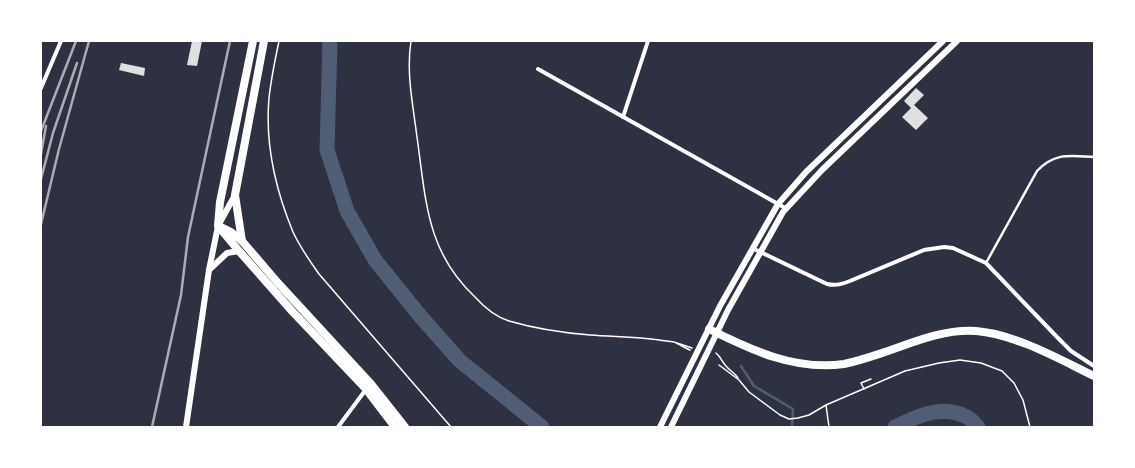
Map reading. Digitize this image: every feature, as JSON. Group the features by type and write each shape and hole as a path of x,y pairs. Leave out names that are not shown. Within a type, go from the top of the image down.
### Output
{"main road":[{"path":"253,41 220,202 218,226 238,251 292,311 369,386 395,427"},
{"path":"242,241 235,195 264,41"},
{"path":"218,226 231,232 242,241 405,427"},
{"path":"709,329 758,352 785,361 807,365 844,364 937,335 960,331 976,331 999,335 1039,350 1094,376"}],"street":[{"path":"41,88 61,41"},
{"path":"623,117 648,41"},
{"path":"660,427 709,329 752,248 778,204 806,172 943,41"},
{"path":"671,427 717,333 760,252 787,209 822,170 957,41"},
{"path":"538,69 787,209"},
{"path":"186,427 209,270 218,226 235,195"},
{"path":"752,248 833,286 841,285 924,250 944,246 954,248 986,263 1071,351 1094,366"},
{"path":"209,270 228,253 238,251"},
{"path":"338,427 369,386"}],"lane":[{"path":"986,263 1037,171 1043,164 1051,159 1063,155 1094,157"}],"path":[{"path":"279,41 269,99 269,133 272,160 278,188 294,233 304,253 319,274 451,427"},
{"path":"411,41 409,55 411,93 426,202 431,227 438,248 450,270 461,284 479,302 509,321 583,334 628,336 673,342 698,350"},
{"path":"673,342 690,350"},
{"path":"709,349 721,357 726,366 736,375 749,392 780,415 790,419 809,415 826,405 905,371 960,360 981,362 1002,371 1014,383 1023,400 1030,427"},
{"path":"719,365 739,380"},
{"path":"864,389 861,383 871,379"},
{"path":"826,405 829,427"}],"building":[{"path":"192,41 202,41 197,66 187,65"},
{"path":"121,63 145,68 144,76 119,70"},
{"path":"916,88 924,95 914,105 928,118 916,130 902,117 911,108 904,101"}],"waterway":[{"path":"330,41 327,150 347,211 375,260 421,317 460,361 542,427"},
{"path":"741,366 754,386 793,409 792,427"},
{"path":"895,427 912,419 930,413 939,412 958,413 967,417 978,427"}],"railway":[{"path":"41,131 76,41"},
{"path":"41,224 59,149 89,41"},
{"path":"152,427 181,295 188,237 230,41"},
{"path":"41,179 53,133 77,63"},
{"path":"41,154 46,126"}]}
